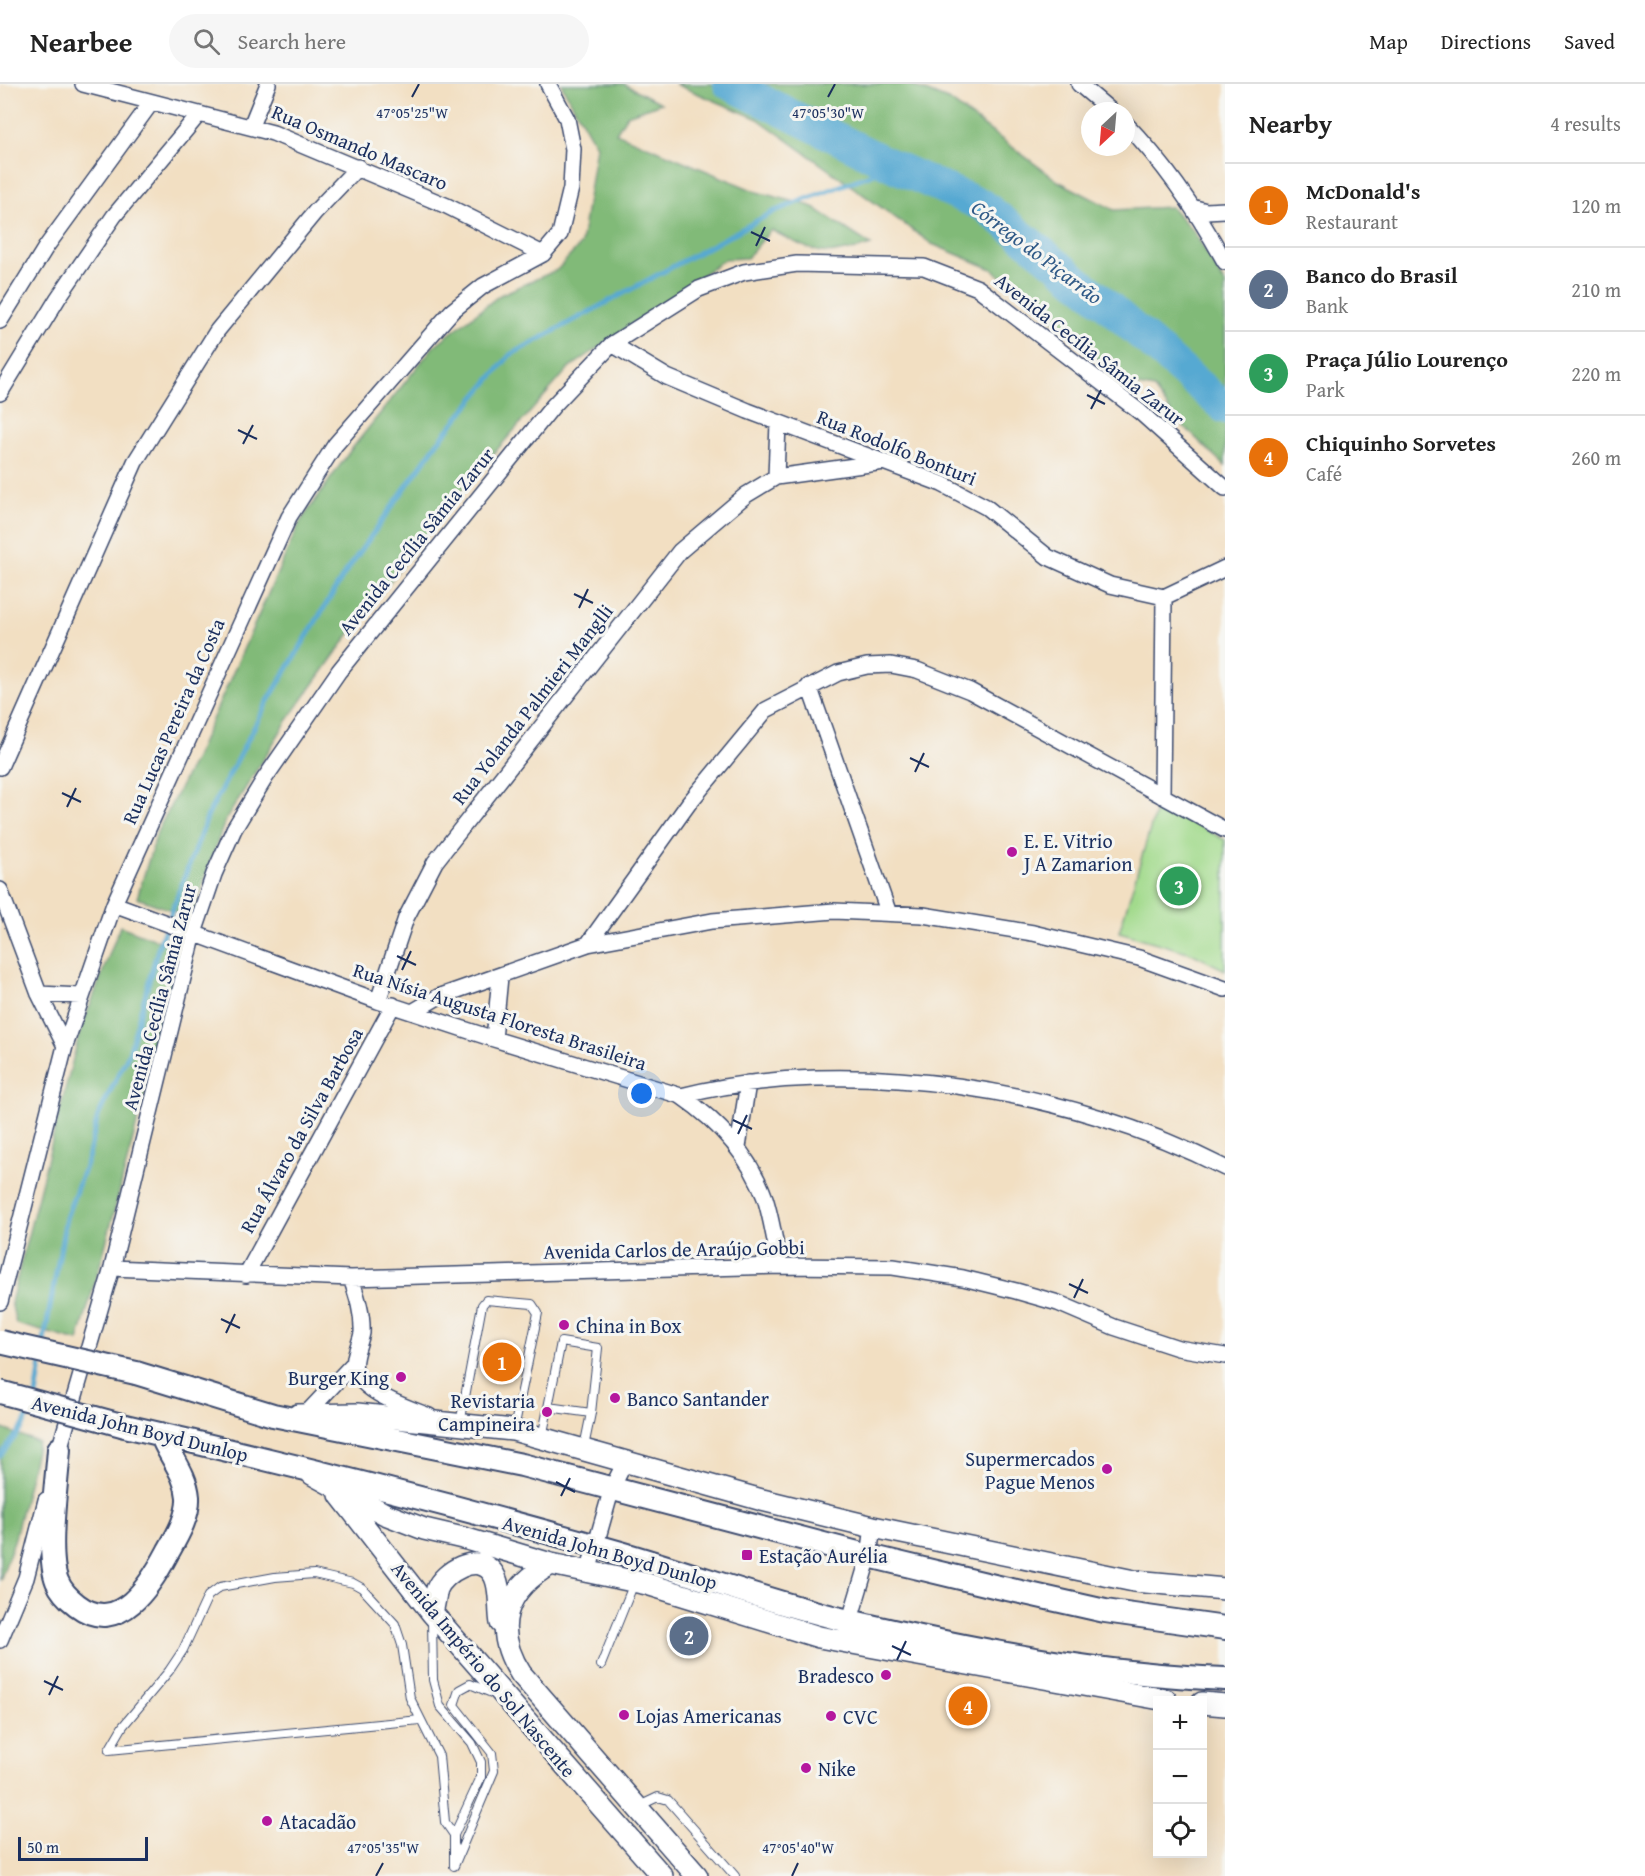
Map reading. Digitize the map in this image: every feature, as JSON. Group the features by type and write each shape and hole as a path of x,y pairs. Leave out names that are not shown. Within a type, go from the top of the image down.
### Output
{"main road":[{"path":"0,1342 136,1373 273,1415 522,1465 869,1556 1105,1611 1225,1628"},
{"name":"Avenida John Boyd Dunlop","path":"0,1392 125,1426 303,1467 596,1546 847,1632 1160,1676 1225,1678"},
{"path":"273,1415 357,1414 513,1430 584,1448 762,1500 873,1527 1134,1581 1225,1589"},
{"path":"59,1449 53,1559 57,1580 65,1595 84,1610 107,1615 121,1611 133,1603 152,1582 186,1516 188,1498 185,1482 161,1434"},
{"name":"Avenida Império do Sol Nascente","path":"303,1467 334,1487 432,1613 662,1876"},
{"path":"334,1487 385,1514 424,1529 551,1564 635,1581 819,1637 847,1632 1153,1698"},
{"name":"Avenida Império do Sol Nascente","path":"432,1613 438,1588 449,1574 467,1564 480,1565 492,1571 498,1586 498,1607 512,1659 521,1674 697,1876"},
{"path":"505,1629 508,1608 526,1582 551,1564"},
{"path":"1207,1703 1225,1705"}],"street":[{"name":"Rua Osmando Mascaro","path":"83,84 151,104 251,126 358,167 447,206 543,254"},
{"path":"251,126 268,84"},
{"path":"543,254 560,234 567,215 573,149 567,119 548,84"},
{"path":"1079,84 1100,102"},
{"path":"0,321 46,247 151,104"},
{"path":"0,393 58,298 114,216 199,114"},
{"path":"1135,134 1158,158 1195,208 1225,262"},
{"path":"0,767 135,462 217,331 315,212 358,167"},
{"path":"1195,208 1206,211 1225,210"},
{"name":"Rua Lucas Pereira da Costa","path":"0,1302 6,1251 65,1046 114,904 289,517 335,445 452,311 483,286 543,254"},
{"name":"Avenida Cecília Sâmia Zarur","path":"0,1640 26,1578 59,1449 112,1268 187,931 234,829 265,778 339,671 552,406 612,344 699,289 744,272 798,264 924,267 978,288 1140,412 1225,488"},
{"name":"Rua Rodolfo Bonturi","path":"612,344 667,377 778,423 942,484 986,507 1048,556 1082,574 1110,585 1164,597"},
{"path":"776,477 778,423"},
{"name":"Rua Yolanda Palmieri Manglli","path":"386,1003 388,966 418,890 455,836 680,551 746,495 776,477 884,462"},
{"path":"1162,796 1164,597 1225,568"},
{"path":"588,944 688,803 766,710 837,673 867,666 891,665 917,670 970,691 1225,830"},
{"path":"809,686 888,911"},
{"path":"0,890 39,994 65,1046"},
{"name":"Rua Nísia Augusta Floresta Brasileira","path":"114,904 386,1003 494,1039 681,1095 703,1111 738,1147 765,1198 780,1266"},
{"path":"414,1011 438,997 588,944 749,917 816,911 888,911 977,923 1086,944 1139,958 1225,989"},
{"path":"494,1039 500,977"},
{"path":"39,994 81,996"},
{"name":"Rua Álvaro da Silva Barbosa","path":"246,1275 386,1003"},
{"path":"681,1095 717,1086 821,1079 883,1080 996,1092 1056,1104 1103,1118 1191,1151 1225,1168"},
{"path":"738,1147 748,1083"},
{"name":"Avenida Carlos de Araújo Gobbi","path":"112,1268 351,1278 780,1266 893,1267 963,1278 1058,1303 1114,1327 1178,1348 1225,1356"},
{"path":"351,1278 361,1308 362,1333 354,1363 356,1372 371,1388 396,1404 452,1422"},
{"path":"306,1414 354,1363"},
{"path":"588,1572 612,1488 626,1460"},
{"path":"847,1632 869,1556 873,1527"}],"lane":[{"path":"452,1422 482,1305 486,1300 532,1304 538,1313 513,1430"},
{"path":"542,1439 561,1342 594,1346 599,1353 584,1448"},
{"path":"548,1407 591,1413"},
{"path":"420,1720 109,1750 123,1726 183,1650 201,1605 220,1587 275,1577 314,1574 353,1583 362,1588 394,1624 402,1645 410,1698 439,1756 445,1822 454,1835"},
{"path":"601,1665 635,1581"},
{"path":"432,1613 433,1680 440,1706 472,1743 481,1762 481,1777 454,1835 454,1866 494,1771 492,1753 454,1705 459,1690 470,1684 512,1702"},
{"path":"637,1807 658,1797 668,1800 735,1876"}],"green space":[{"path":"561,84 624,84 661,103 627,115 616,133 757,192 811,206 871,245 855,250 830,253 798,244 771,230 747,258 725,259 568,369 460,492 359,621 287,721 225,821 191,917 137,898 157,832 195,758 300,522 350,451 434,346 500,295 557,270 581,244 596,146"},
{"path":"675,84 908,84 950,101 1058,181 1114,210 1171,207 1194,232 1225,284 1225,466 1175,418 1154,389 1122,383 1082,344 992,269 932,244 758,119"},
{"path":"1158,803 1225,840 1225,970 1191,953 1119,932"},
{"path":"120,926 182,950 104,1251 78,1341 16,1324 11,1302 79,1035"},
{"path":"0,1428 38,1442 15,1538 0,1581"}],"waterway":[{"name":"Córrego do Piçarrão","path":"729,84 893,166 984,206 1099,298 1225,408"},
{"path":"43,1346 66,1218 88,1158 98,1116 129,1053 159,945 208,815 268,701 345,573 437,443 510,355 775,211 893,166"},
{"path":"36,1396 42,1358"},
{"path":"0,1456 22,1428 32,1408"}],"place":[{"name":"E. E. Vitrio J A Zamarion","path":"1012,852"},
{"name":"Praça Júlio Lourenço","path":"1179,886"},
{"name":"China in Box","path":"564,1325"},
{"name":"McDonald's","path":"502,1362"},
{"name":"Burger King","path":"401,1377"},
{"name":"Banco Santander","path":"615,1398"},
{"name":"Revistaria Campineira","path":"547,1412"},
{"name":"Supermercados Pague Menos","path":"1107,1469"},
{"name":"Estação Aurélia","path":"747,1555"},
{"name":"Banco do Brasil","path":"689,1636"},
{"name":"Bradesco","path":"886,1675"},
{"name":"Chiquinho Sorvetes","path":"968,1706"},
{"name":"Lojas Americanas","path":"624,1715"},
{"name":"CVC","path":"831,1716"},
{"name":"Nike","path":"806,1768"},
{"name":"Atacadão","path":"267,1821"}]}
